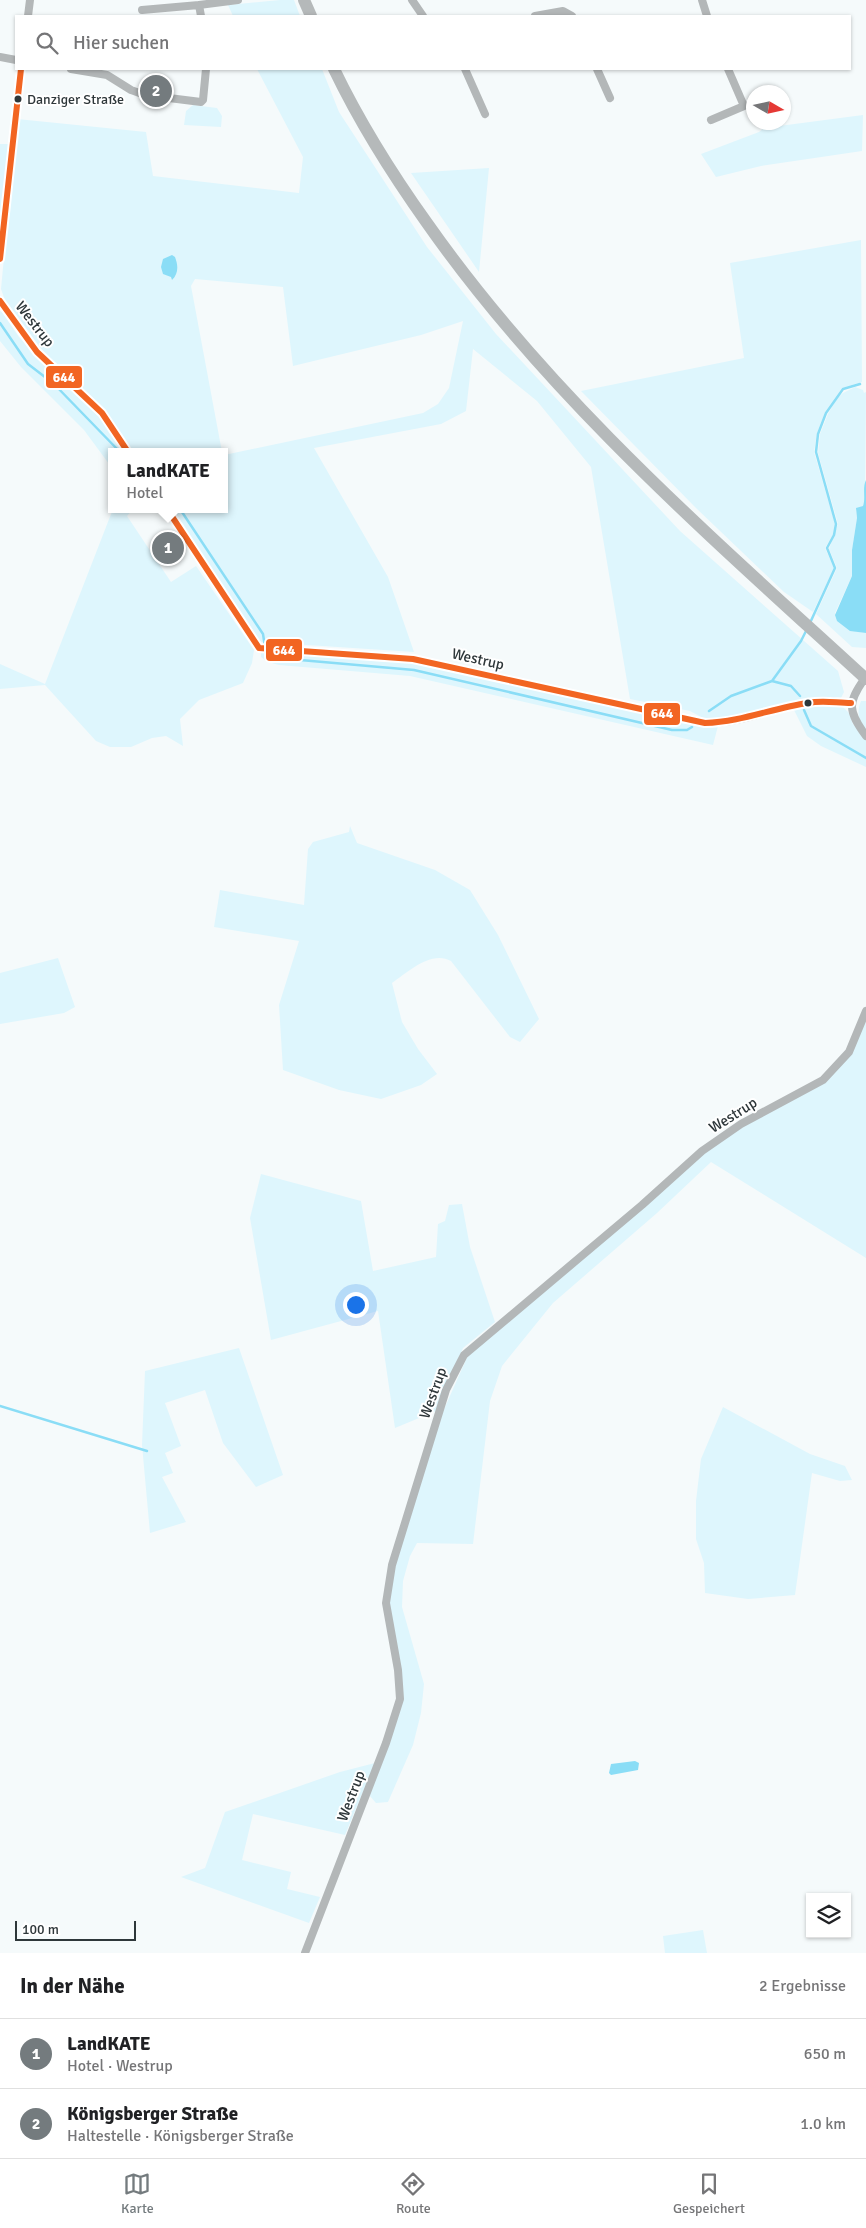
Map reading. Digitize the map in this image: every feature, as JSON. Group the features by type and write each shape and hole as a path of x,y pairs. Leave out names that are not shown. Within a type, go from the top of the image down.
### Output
{"main road":[{"path":"304,0 311,15"},
{"path":"335,70 361,120 401,187 446,250 508,328 626,456 865,678"}],"street":[{"path":"28,15 30,0"},
{"path":"142,10 199,6 238,0"},
{"path":"412,0 422,15"},
{"path":"702,0 707,15"},
{"path":"199,6 201,15"},
{"path":"540,15 562,11 570,15"},
{"path":"0,57 15,60"},
{"path":"0,259 22,70"},
{"path":"79,70 107,75 131,90 145,95 201,102 203,100 206,70"},
{"path":"464,70 485,114"},
{"path":"597,70 610,98"},
{"path":"711,120 744,106 728,70"},
{"name":"Westrup","path":"0,301 37,352 102,413 125,448"},
{"name":"Westrup","path":"170,513 259,648 414,659 705,723 721,724 808,703 824,701 851,703"},
{"path":"865,678 854,693 851,703 856,722 866,736"},
{"name":"Westrup","path":"305,1953 386,1743 400,1699 398,1670 386,1603 392,1565 446,1390 454,1370 464,1355 642,1205 702,1151 741,1124 823,1080 849,1052 866,1012"}],"shaded area":[{"path":"294,0 300,15 233,15 228,5"},
{"path":"258,70 322,70 339,112 427,247 496,334 680,531 838,671 844,692 840,700 723,720 705,719 690,711 630,699 591,467 537,401 473,349 466,411 441,424 314,448 388,577 414,652 261,642 175,513 228,513 228,454 423,413 438,404 449,388 463,321 421,335 293,366 283,287 195,279 191,286 221,448 130,448 104,411 31,340 8,307 1,289 17,119 146,132 153,176 299,193 303,157"},
{"path":"193,105 217,108 222,116 221,127 184,125 186,111"},
{"path":"863,115 862,151 761,166 716,177 701,154 762,130 791,130 791,124"},
{"path":"0,144 9,144 0,219"},
{"path":"489,168 479,272 411,173"},
{"path":"861,240 862,382 842,388 825,412 817,433 814,452 835,524 833,535 825,548 834,568 813,612 784,592 696,508 581,391 744,358 730,263"},
{"path":"0,311 19,337 100,417 122,448 108,448 108,463 84,430 21,367 0,341"},
{"path":"855,387 863,390 864,393 866,392 865,502 863,506 856,510 857,518 852,550 852,576 835,613 840,622 847,628 866,633 866,648 852,647 816,614 837,568 829,549 838,524 818,453 820,434 837,398"},
{"path":"111,513 130,513 127,516 171,582 196,566 254,650 252,663 243,683 199,700 180,719 183,746 166,736 152,738 131,747 110,747 96,741 45,685 0,689 0,664 45,684"},
{"path":"261,650 414,660 705,726 718,726 713,745 410,676 279,665 268,662 261,657"},
{"path":"861,701 866,701 866,731 859,716"},
{"path":"825,704 842,706 849,713 853,724 866,740 866,767 821,746 807,736 794,710"},
{"path":"350,826 357,843 435,870 470,890 498,935 539,1019 520,1042 510,1037 451,961 436,958 412,968 392,983 402,1022 418,1049 437,1074 421,1085 381,1099 339,1090 283,1070 279,1005 299,941 214,927 220,890 304,905 308,849 313,842 349,832"},
{"path":"58,958 75,1007 64,1013 0,1024 0,973"},
{"path":"866,1019 866,1258 711,1162 657,1213 553,1303 502,1366 490,1401 473,1544 417,1543 410,1556 403,1581 402,1607 424,1684 421,1713 413,1745 388,1802 376,1803 369,1795 401,1699 388,1603 394,1566 441,1416 469,1353 702,1154 743,1126 825,1082 852,1053"},
{"path":"261,1174 361,1201 373,1271 436,1257 438,1224 445,1221 449,1205 462,1204 470,1247 495,1322 463,1348 436,1411 395,1428 378,1311 271,1340 250,1218"},
{"path":"239,1348 283,1475 256,1487 223,1443 205,1390 165,1403 181,1446 165,1453 173,1473 162,1477 186,1522 150,1533 142,1445 145,1371"},
{"path":"723,1407 810,1454 845,1466 852,1480 840,1481 812,1473 795,1595 748,1599 705,1593 704,1563 696,1539 696,1501 701,1459"},
{"path":"375,1763 345,1835 253,1814 242,1860 291,1872 287,1889 320,1897 309,1923 181,1877 205,1868 225,1812 340,1772"},
{"path":"703,1930 707,1953 665,1953 663,1936"}],"water":[{"path":"172,255 175,257 177,269 176,275 172,280 171,277 163,274 161,267 163,259"},
{"path":"866,480 866,633 850,631 837,621 835,615 852,576 852,550 857,518 856,508 863,506"},
{"path":"635,1761 639,1763 638,1770 611,1775 609,1773 611,1764"}],"waterway":[{"path":"0,323 28,364 54,384 116,448"},
{"path":"810,623 835,568 827,548 834,535 836,524 816,452 818,434 826,413 843,389 860,384"},
{"path":"183,513 263,634 265,647"},
{"path":"709,711 731,696 772,681 806,631"},
{"path":"265,651 266,657 414,670 672,730 687,730 692,727"},
{"path":"772,681 791,686 800,696"},
{"path":"804,710 811,726 866,758"},
{"path":"0,1406 147,1451"}],"transit line":[{"name":"644","path":"0,259 21,70"},
{"name":"644","path":"0,301 37,352 102,413 125,448"},
{"name":"644","path":"170,513 259,648 413,659 705,723 744,718 814,702 851,703"}],"place":[{"name":"Königsberger Straße","path":"156,91"},
{"name":"Danziger Straße","path":"18,99"},
{"name":"LandKATE","path":"168,548"}]}
